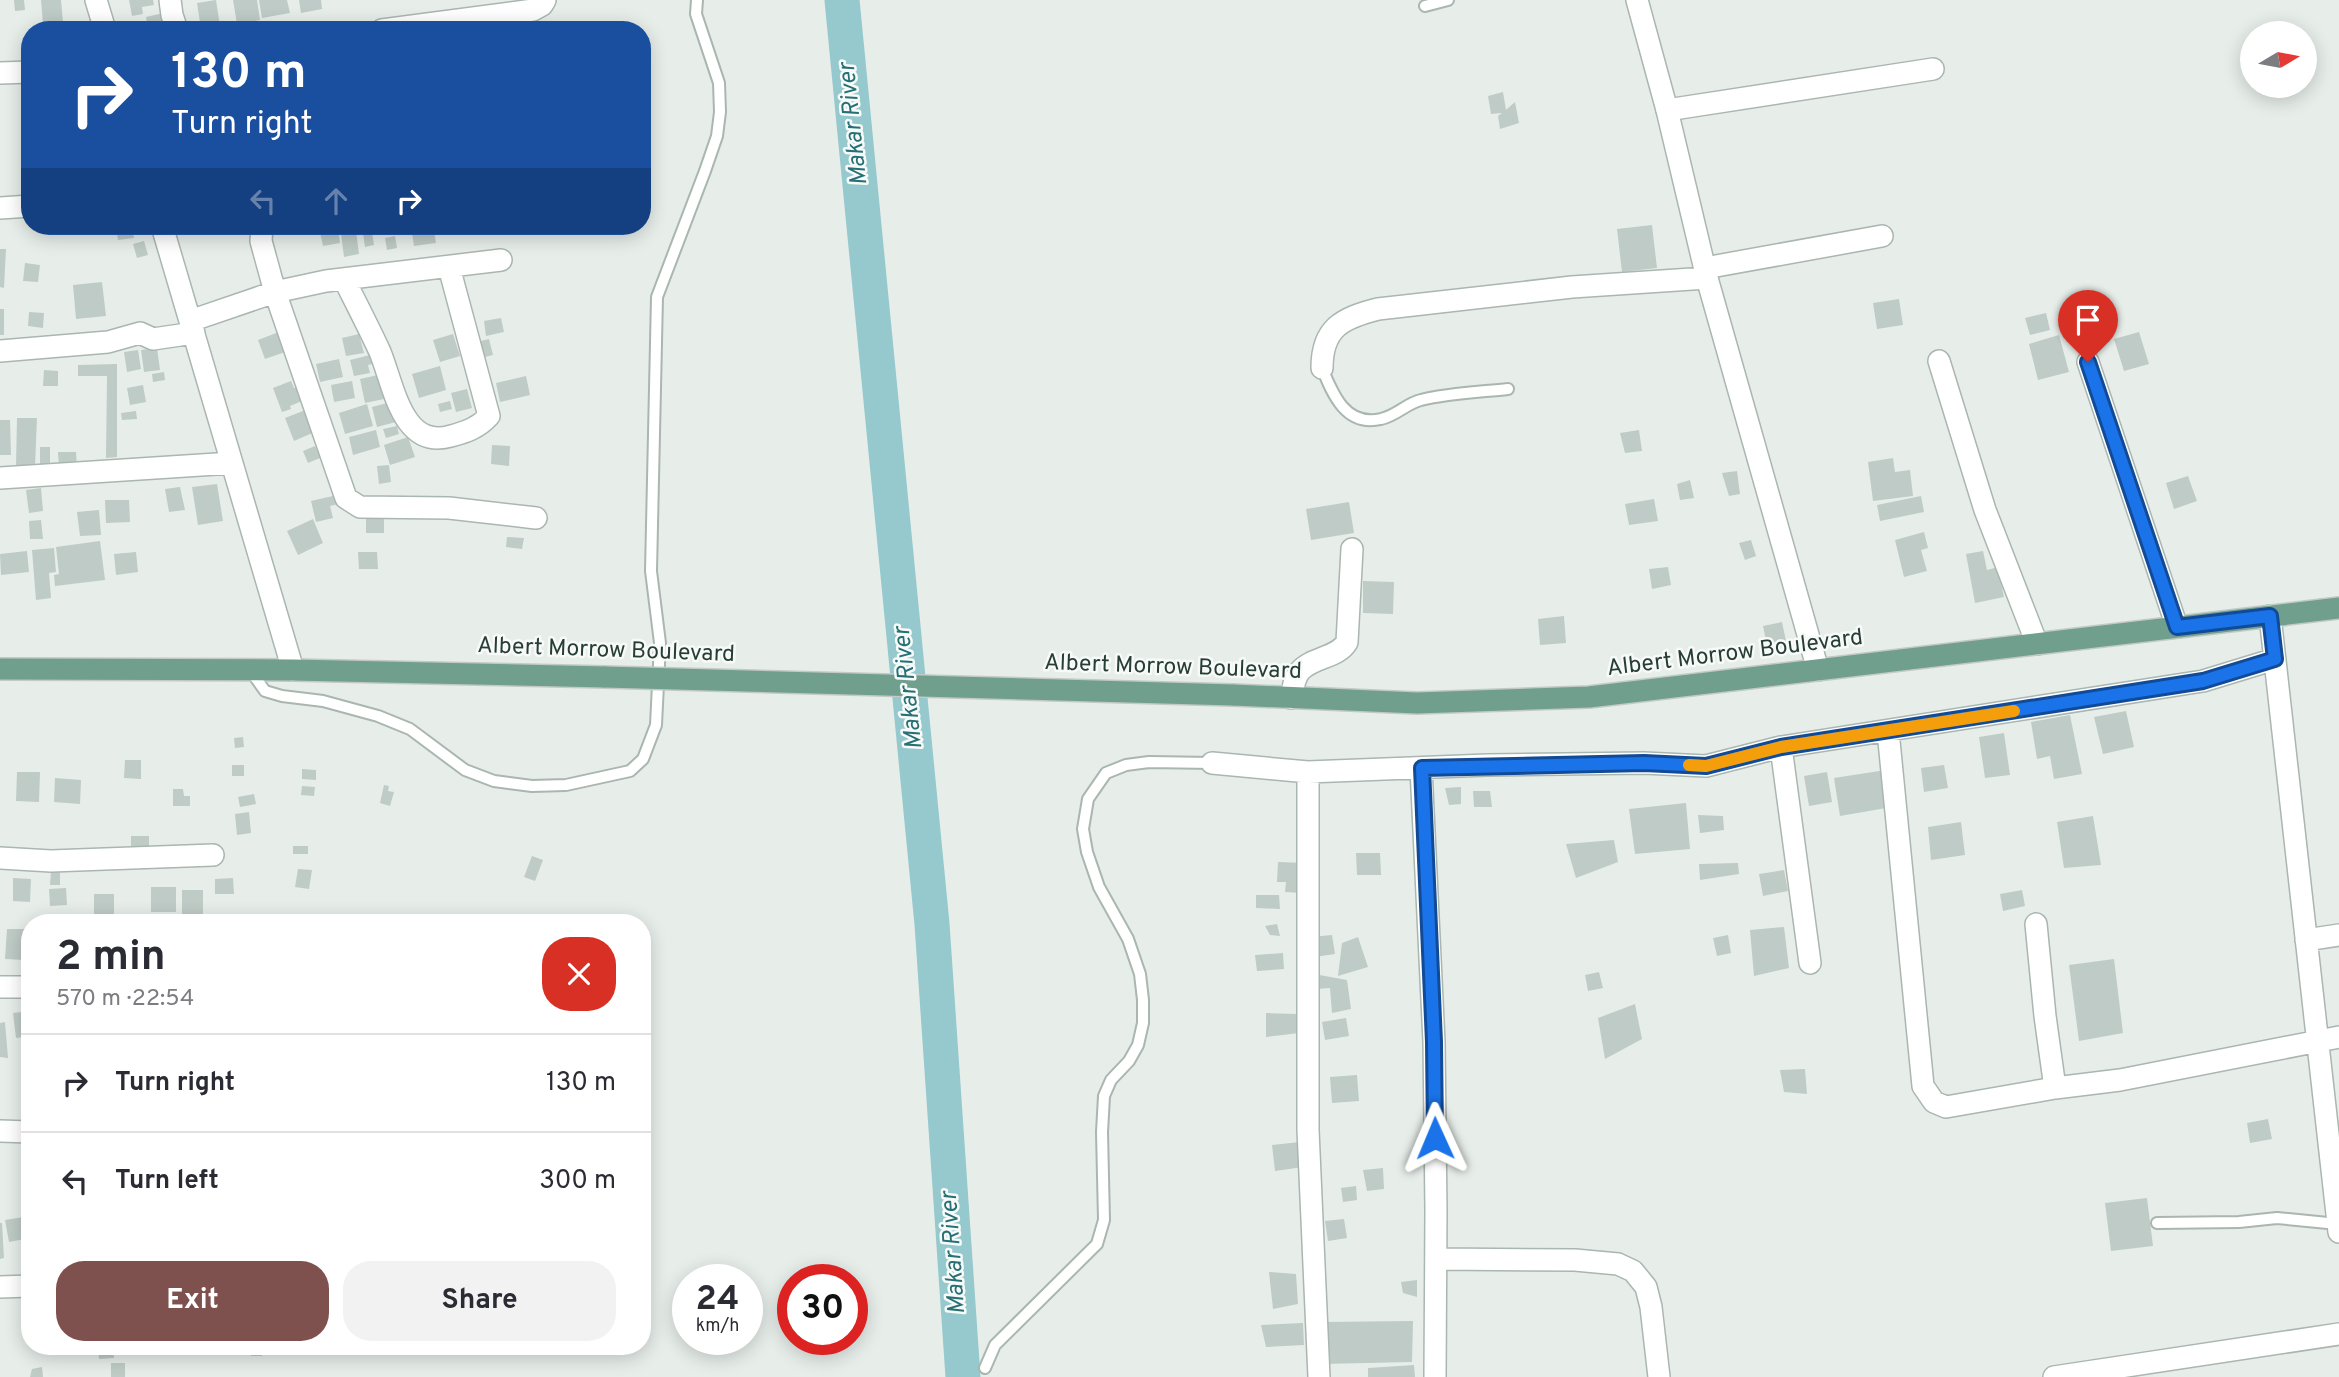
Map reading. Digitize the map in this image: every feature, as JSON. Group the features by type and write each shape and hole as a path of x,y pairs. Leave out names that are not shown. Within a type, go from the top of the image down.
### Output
{"main road":[{"name":"Albert Morrow Boulevard","path":"0,669 293,670 1233,695 1417,703 1516,702 1589,698 2339,608"}],"street":[{"path":"96,0 102,21"},
{"path":"170,0 174,21"},
{"path":"450,21 533,10 545,0"},
{"path":"1637,0 1667,110 1706,273 1818,670"},
{"path":"1667,110 1933,69"},
{"path":"0,73 21,72"},
{"path":"0,208 21,207"},
{"path":"165,235 293,670"},
{"path":"261,235 275,292 346,498 360,507 449,508 536,518"},
{"path":"1322,368 1322,348 1330,333 1356,314 1436,301 1706,273 1882,236"},
{"path":"0,351 108,342 141,333 153,339 192,327 275,292 344,279 501,261"},
{"path":"344,279 380,353 401,411 411,426 425,437 439,439 471,430 489,416 449,267"},
{"path":"1939,361 1985,510 2037,644"},
{"path":"2088,362 2177,627"},
{"path":"0,478 233,463"},
{"path":"1291,698 1301,670 1342,649 1347,642 1352,549"},
{"path":"2270,616 2317,1041 2334,1148 2339,1228"},
{"path":"1212,763 1308,772 1644,763 1706,766 1781,747 2161,689 2203,681 2275,659"},
{"path":"1888,731 1923,1086 1934,1102 1946,1107 2120,1080 2339,1037"},
{"path":"1781,747 1810,963"},
{"path":"1422,768 1434,1042 1435,1377"},
{"path":"1308,772 1308,1130 1319,1377"},
{"path":"0,858 51,861 213,855"},
{"path":"2036,924 2055,1088"},
{"path":"2306,940 2339,935"},
{"path":"0,987 21,987"},
{"path":"0,1131 21,1132"},
{"path":"1436,1259 1575,1260 1618,1264 1633,1271 1646,1287 1651,1307 1659,1377"},
{"path":"0,1287 21,1286"},
{"path":"2054,1377 2339,1334"}],"lane":[{"path":"250,670 265,691 323,701 377,716 410,729 465,771 494,781 532,786 566,785 630,771 643,760 656,724 660,643 651,571 657,297 717,136 720,112 719,83 696,14 696,0"},
{"path":"1425,6 1448,0"},
{"path":"1322,368 1344,411 1362,420 1382,419 1416,401 1434,397 1508,389"},
{"path":"985,1368 995,1345 1097,1244 1104,1220 1104,1096 1111,1080 1129,1061 1138,1045 1143,1023 1140,974 1128,939 1099,887 1087,852 1083,829 1088,799 1106,774 1126,765 1173,761 1212,763"},
{"path":"2157,1223 2239,1222 2277,1218 2339,1228"}],"building":[{"path":"14,0 24,0 25,10 15,11"},
{"path":"41,0 61,0 63,21 43,21"},
{"path":"129,0 153,0 154,5 142,7 143,14 132,16"},
{"path":"216,0 219,21 200,21 197,3"},
{"path":"233,0 257,0 260,20 236,21"},
{"path":"259,0 287,0 290,13 262,18"},
{"path":"299,0 321,0 322,9 301,13"},
{"path":"168,12 170,21 147,21 146,17"},
{"path":"1503,92 1506,110 1515,102 1519,123 1500,129 1498,116 1502,113 1491,114 1488,96"},
{"path":"1652,225 1657,268 1622,272 1617,229"},
{"path":"117,235 134,235 134,238 118,240"},
{"path":"321,235 339,235 340,243 323,246"},
{"path":"341,235 357,235 359,254 344,257"},
{"path":"363,235 372,235 374,245 365,247"},
{"path":"412,235 435,235 436,243 414,246"},
{"path":"395,236 397,248 387,250 385,238"},
{"path":"144,241 148,255 137,258 133,244"},
{"path":"0,249 6,249 4,288 0,287"},
{"path":"25,263 40,265 38,282 23,281"},
{"path":"102,282 106,316 76,319 73,285"},
{"path":"1899,299 1903,325 1877,329 1873,303"},
{"path":"0,309 4,309 4,335 0,335"},
{"path":"29,312 44,313 43,328 28,326"},
{"path":"2046,313 2050,330 2030,335 2025,318"},
{"path":"501,318 504,332 486,336 484,321"},
{"path":"284,330 285,352 265,359 258,340"},
{"path":"2139,332 2149,364 2124,371 2114,339"},
{"path":"359,334 364,353 346,356 342,338"},
{"path":"453,334 460,356 440,362 433,340"},
{"path":"2059,335 2069,372 2038,380 2029,344"},
{"path":"489,339 493,355 481,358 477,342"},
{"path":"157,348 160,370 144,372 141,350"},
{"path":"138,350 141,369 127,372 124,352"},
{"path":"374,354 376,363 368,365 370,373 354,376 350,360"},
{"path":"339,359 343,377 320,382 316,364"},
{"path":"117,364 117,457 106,458 107,376 78,376 78,365"},
{"path":"440,366 446,390 419,398 412,374"},
{"path":"44,370 58,371 58,386 43,386"},
{"path":"164,372 165,380 153,382 152,374"},
{"path":"378,375 384,399 365,403 360,379"},
{"path":"526,376 530,395 500,402 496,383"},
{"path":"291,381 294,388 302,385 307,399 282,412 273,388"},
{"path":"352,381 355,398 334,402 331,385"},
{"path":"143,385 146,402 130,405 127,388"},
{"path":"467,389 472,408 456,412 451,393"},
{"path":"450,401 452,409 440,412 438,404"},
{"path":"391,402 396,422 377,427 372,407"},
{"path":"367,404 373,426 345,434 339,413"},
{"path":"308,409 317,431 294,441 285,418"},
{"path":"136,411 137,419 122,420 121,413"},
{"path":"17,418 37,418 35,467 16,466"},
{"path":"0,420 10,420 11,455 0,455"},
{"path":"397,426 399,434 386,438 383,429"},
{"path":"376,430 380,447 353,455 349,437"},
{"path":"1639,430 1642,451 1625,453 1620,433"},
{"path":"408,437 415,457 390,465 384,445"},
{"path":"492,445 510,446 509,466 491,464"},
{"path":"315,446 320,458 308,463 303,451"},
{"path":"40,447 50,447 50,465 40,465"},
{"path":"58,452 76,452 77,467 59,468"},
{"path":"1893,458 1895,472 1910,470 1913,496 1873,501 1868,462"},
{"path":"389,465 391,482 379,484 377,466"},
{"path":"1737,471 1740,494 1729,496 1722,473"},
{"path":"2188,476 2197,501 2174,509 2166,483"},
{"path":"1690,480 1694,498 1680,500 1677,484"},
{"path":"217,484 223,521 198,525 192,487"},
{"path":"180,487 185,510 169,512 165,489"},
{"path":"41,488 43,511 29,513 26,490"},
{"path":"337,495 339,504 330,506 333,518 316,522 311,501"},
{"path":"1921,496 1924,512 1880,521 1877,505"},
{"path":"1654,499 1658,521 1629,525 1625,504"},
{"path":"105,500 129,500 130,522 106,523"},
{"path":"1349,502 1354,533 1311,540 1306,509"},
{"path":"99,510 101,535 80,536 77,512"},
{"path":"366,518 384,518 384,533 366,533"},
{"path":"313,519 323,543 298,555 287,531"},
{"path":"41,520 43,539 30,539 29,521"},
{"path":"1924,532 1928,548 1921,550 1927,571 1904,577 1895,540"},
{"path":"507,537 524,538 522,549 506,547"},
{"path":"1751,540 1756,556 1745,560 1739,543"},
{"path":"100,541 105,580 55,586 54,575 59,574 56,547"},
{"path":"54,548 56,572 49,573 51,598 36,600 32,550"},
{"path":"27,551 29,572 1,575 0,554"},
{"path":"1983,551 1987,570 1998,567 2004,597 1975,603 1966,554"},
{"path":"136,552 138,572 116,575 114,554"},
{"path":"358,552 377,552 378,569 359,569"},
{"path":"1668,567 1671,585 1652,589 1649,569"},
{"path":"1363,581 1394,582 1393,614 1363,613"},
{"path":"1564,616 1566,643 1540,645 1538,619"},
{"path":"1782,622 1787,646 1768,650 1763,626"},
{"path":"2126,711 2134,747 2103,754 2094,717"},
{"path":"2070,715 2082,774 2054,779 2050,756 2037,759 2031,722"},
{"path":"2004,733 2010,775 1985,778 1979,737"},
{"path":"243,737 244,747 235,748 234,738"},
{"path":"125,760 141,760 141,779 124,778"},
{"path":"232,765 244,765 244,776 232,776"},
{"path":"1944,765 1948,788 1924,792 1921,768"},
{"path":"302,769 316,770 316,780 302,779"},
{"path":"1886,770 1892,807 1840,816 1834,778"},
{"path":"17,772 40,772 39,802 16,801"},
{"path":"1827,772 1832,802 1809,806 1804,776"},
{"path":"55,778 81,780 80,804 54,802"},
{"path":"384,785 389,786 388,791 394,792 390,806 380,803"},
{"path":"302,786 315,787 314,796 301,795"},
{"path":"1461,787 1461,804 1449,805 1445,788"},
{"path":"173,789 183,789 184,796 190,796 190,806 173,806"},
{"path":"1473,791 1490,791 1492,807 1474,807"},
{"path":"254,794 256,804 240,807 238,797"},
{"path":"1686,803 1690,849 1635,854 1629,809"},
{"path":"249,812 251,833 237,835 235,814"},
{"path":"1698,815 1723,816 1724,830 1700,833"},
{"path":"2093,816 2101,865 2064,868 2057,822"},
{"path":"1961,822 1965,855 1931,860 1928,827"},
{"path":"131,836 149,836 149,850 131,850"},
{"path":"1614,840 1618,862 1576,878 1566,844"},
{"path":"293,846 308,846 308,854 293,854"},
{"path":"1356,853 1380,853 1381,875 1357,875"},
{"path":"532,856 543,860 535,881 524,877"},
{"path":"1278,862 1305,863 1303,893 1285,892 1286,882 1277,882"},
{"path":"1738,863 1739,874 1700,880 1699,864"},
{"path":"298,869 312,870 309,889 295,887"},
{"path":"1784,870 1788,891 1763,896 1759,874"},
{"path":"51,871 60,872 60,885 50,885"},
{"path":"13,878 31,879 30,902 13,901"},
{"path":"233,878 234,894 215,894 215,879"},
{"path":"151,887 176,887 176,912 151,912"},
{"path":"66,888 67,905 50,906 49,889"},
{"path":"182,890 203,890 203,914 182,914"},
{"path":"2022,890 2025,906 2003,911 2000,894"},
{"path":"94,894 114,894 114,914 94,914"},
{"path":"1256,895 1279,895 1280,909 1256,908"},
{"path":"1277,924 1280,936 1270,935 1265,926"},
{"path":"1784,927 1789,968 1754,976 1750,930"},
{"path":"7,929 21,929 21,960 5,959"},
{"path":"1332,935 1335,954 1314,957 1311,937"},
{"path":"1728,935 1731,953 1717,956 1713,938"},
{"path":"1358,937 1368,967 1338,976 1342,943"},
{"path":"1283,953 1284,969 1257,971 1255,955"},
{"path":"2114,959 2123,1033 2079,1041 2069,965"},
{"path":"1599,972 1603,988 1588,991 1585,975"},
{"path":"1314,974 1347,980 1351,1009 1332,1013 1330,988 1317,989"},
{"path":"1635,1004 1642,1039 1605,1059 1598,1018"},
{"path":"21,1012 21,1037 16,1038 13,1013"},
{"path":"1266,1013 1297,1014 1299,1033 1266,1037"},
{"path":"1346,1018 1349,1036 1325,1040 1322,1022"},
{"path":"5,1022 8,1058 0,1057 0,1023"},
{"path":"1805,1069 1807,1094 1784,1092 1780,1070"},
{"path":"1357,1075 1359,1101 1332,1103 1330,1077"},
{"path":"2268,1119 2272,1139 2250,1143 2247,1123"},
{"path":"1300,1142 1303,1167 1275,1171 1272,1145"},
{"path":"1383,1168 1384,1189 1367,1191 1363,1170"},
{"path":"1356,1186 1357,1200 1343,1202 1341,1188"},
{"path":"2147,1198 2153,1246 2111,1251 2105,1203"},
{"path":"21,1217 21,1240 9,1242 5,1220"},
{"path":"1344,1219 1347,1238 1328,1241 1325,1221"},
{"path":"0,1223 4,1258 0,1259"},
{"path":"1269,1272 1296,1274 1298,1304 1273,1309"},
{"path":"1417,1280 1417,1297 1403,1293 1401,1282"},
{"path":"1413,1321 1412,1362 1323,1364 1321,1322"},
{"path":"1303,1323 1304,1345 1266,1347 1261,1325"},
{"path":"99,1355 114,1355 114,1358 99,1359"},
{"path":"111,1363 125,1363 125,1377 111,1377"},
{"path":"1414,1365 1415,1377 1368,1377 1368,1368"},
{"path":"42,1367 43,1377 30,1377 32,1369"}],"waterway":[{"name":"Makar River","path":"842,0 932,924 963,1377"}],"slow traffic":[{"path":"1689,765 1706,766 1781,747 2014,711"}],"route":[{"path":"1435,1138 1434,1042 1422,768 1644,763 1706,766 1781,747 2161,689 2203,681 2275,659 2270,616 2177,627 2088,362"}]}
